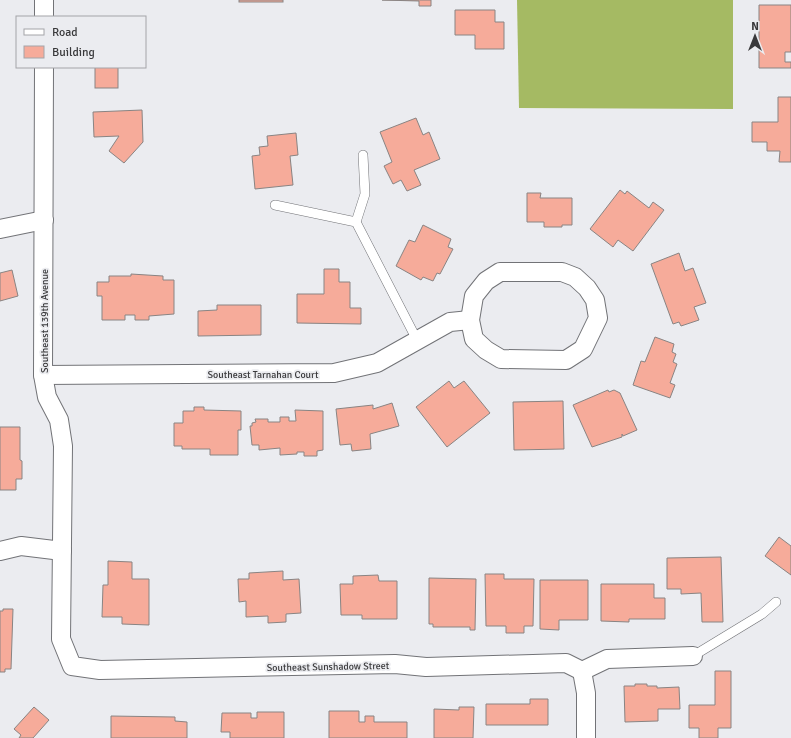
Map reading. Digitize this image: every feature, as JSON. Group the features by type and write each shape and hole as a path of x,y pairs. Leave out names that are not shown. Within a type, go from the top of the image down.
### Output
{"street":[{"path":"44,0 44,16"},
{"name":"Southeast 139th Avenue","path":"44,68 43,375 47,397 59,420 63,446 61,639 72,666"},
{"path":"0,229 44,220"},
{"path":"500,272 562,272 575,277 587,288 595,300 598,318 593,332 583,348 566,360 501,359 486,350 474,339 470,320 474,296 486,281 500,272"},
{"name":"Southeast Tarnahan Court","path":"43,375 334,373 378,363 450,322 470,320"},
{"path":"0,551 22,546 62,551"},
{"path":"586,738 586,693 582,671 607,659 693,656"},
{"name":"Southeast Sunshadow Street","path":"72,666 100,670 395,664 426,667 566,664 582,671"}],"lane":[{"path":"363,155 365,194 356,222 417,340"},
{"path":"275,205 356,222"},
{"path":"693,656 762,614 776,602"}],"green space":[{"path":"517,0 733,0 733,109 519,108"}],"building":[{"path":"239,0 283,0 283,2 239,2"},
{"path":"382,0 431,0 431,6 419,6 419,1"},
{"path":"759,5 791,5 791,52 785,52 785,62 791,62 791,68 759,68"},
{"path":"455,10 495,10 495,22 504,22 504,49 475,49 475,35 455,35"},
{"path":"95,68 118,68 118,88 95,88"},
{"path":"778,97 791,97 791,162 779,162 780,151 767,151 767,142 752,142 752,122 778,122"},
{"path":"142,110 143,142 124,163 109,151 119,136 94,137 93,112"},
{"path":"416,118 423,135 429,132 440,159 414,170 421,185 407,191 401,180 393,184 384,166 392,162 380,132"},
{"path":"296,133 298,155 290,156 293,185 255,189 252,156 260,155 259,147 268,146 267,136"},
{"path":"620,190 625,194 627,191 649,208 653,202 664,210 633,251 618,240 613,247 590,229"},
{"path":"527,193 541,193 540,198 572,198 572,225 562,225 562,227 544,227 544,222 527,222"},
{"path":"423,225 451,239 448,247 453,249 440,274 437,273 433,281 423,277 421,280 396,266 409,240 415,242"},
{"path":"679,253 685,271 693,268 706,303 694,307 699,320 681,326 679,322 673,324 651,264"},
{"path":"324,269 339,269 339,282 350,282 350,308 361,308 361,324 297,323 297,294 324,294"},
{"path":"12,270 18,296 0,301 0,273"},
{"path":"131,274 163,276 163,280 174,280 174,314 149,316 149,320 135,320 135,315 125,315 125,320 102,320 102,296 97,296 97,282 109,282 109,276 131,276"},
{"path":"217,305 261,305 261,335 198,336 198,311 217,310"},
{"path":"655,337 674,344 672,352 676,354 673,362 677,364 670,383 675,385 670,398 633,385 641,361 645,362"},
{"path":"449,381 454,388 464,381 490,413 447,447 416,407"},
{"path":"608,390 609,392 614,390 620,393 637,430 623,436 622,434 622,437 592,447 573,405"},
{"path":"563,401 564,449 514,450 513,402"},
{"path":"392,403 399,426 370,434 371,449 352,451 351,444 340,445 336,409 373,405 373,409"},
{"path":"194,407 204,407 204,410 241,411 241,430 238,430 238,455 210,455 210,449 182,449 182,446 174,446 174,423 183,423 183,411 194,411"},
{"path":"295,410 323,411 323,450 317,451 317,456 304,456 304,452 280,455 280,448 259,450 259,445 252,445 250,426 252,426 252,423 256,422 255,419 268,419 268,422 280,422 280,417 289,417 289,421 296,421"},
{"path":"0,427 20,427 20,460 22,461 22,479 16,479 16,490 0,490"},
{"path":"779,537 791,546 791,575 765,556"},
{"path":"721,557 723,622 702,622 701,593 681,594 681,589 667,589 667,558"},
{"path":"108,561 132,562 132,579 149,579 149,625 122,624 122,617 102,617 103,585 108,585"},
{"path":"283,571 283,580 299,579 301,613 286,614 286,622 268,623 268,616 246,617 246,601 239,602 238,579 249,579 249,573"},
{"path":"485,574 504,574 504,579 534,579 533,626 524,626 524,633 506,633 506,626 486,626"},
{"path":"378,575 379,581 397,581 397,619 362,619 362,615 341,615 340,584 353,584 353,576"},
{"path":"429,578 476,579 475,630 470,630 470,627 433,627 433,624 429,624"},
{"path":"540,580 588,580 588,620 559,620 559,630 540,629"},
{"path":"601,584 654,584 654,598 665,598 665,619 629,619 629,622 601,621"},
{"path":"3,609 13,609 11,669 5,669 5,672 0,672 0,611 3,611"},
{"path":"715,671 731,671 731,728 718,728 718,738 699,738 699,728 689,728 689,705 715,705"},
{"path":"635,684 647,684 647,686 657,686 657,688 679,687 680,709 658,709 658,721 625,722 624,686 635,686"},
{"path":"530,699 548,699 548,725 486,725 486,704 530,704"},
{"path":"34,707 49,720 33,738 19,738 21,735 14,729"},
{"path":"459,707 474,707 473,738 434,738 434,709 459,710"},
{"path":"329,711 359,711 359,722 365,722 365,716 374,716 374,722 407,722 407,738 329,738"},
{"path":"257,712 284,712 284,738 230,738 230,732 221,732 222,713 251,713 251,718 257,718"},
{"path":"111,716 175,717 175,721 187,722 187,738 111,738"}]}
